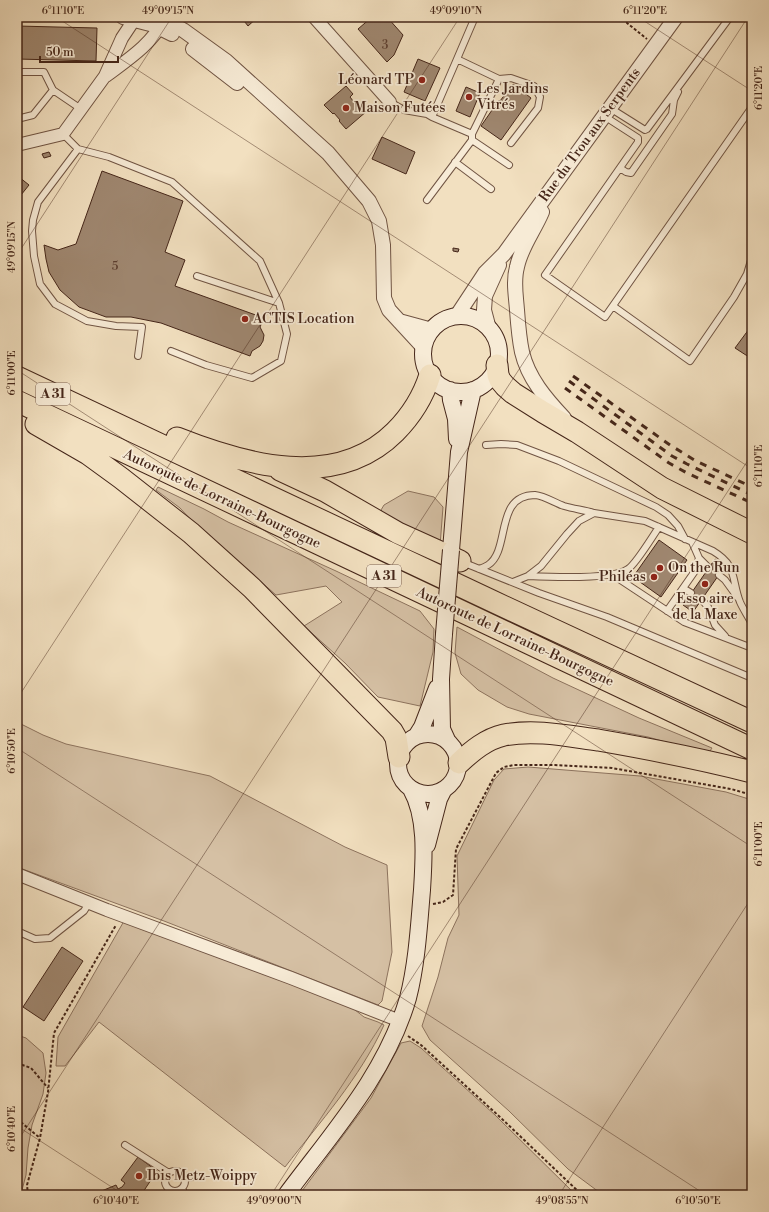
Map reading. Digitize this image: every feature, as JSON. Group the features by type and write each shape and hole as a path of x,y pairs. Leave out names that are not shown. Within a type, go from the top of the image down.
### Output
{"highway":[{"path":"497,365 500,380 512,393 577,432 662,488 687,502 752,533"},
{"path":"88,410 118,415 203,449 252,463 269,466 314,468 360,458 377,448 404,423 416,406 427,385 430,375"},
{"name":"Autoroute de Lorraine-Bourgogne","path":"17,377 752,722"},
{"name":"Autoroute de Lorraine-Bourgogne","path":"17,402 752,749"},
{"path":"17,413 88,454 191,533 252,588 392,731 396,738 399,757"},
{"path":"269,466 325,491 398,533 455,556"},
{"path":"458,763 482,744 494,738 510,734 539,733 652,749 752,772"}],"main road":[{"path":"456,317 474,319 489,329 495,337 499,356 492,376 483,385 473,390 461,392 450,390 435,382 425,367 424,357 424,348 432,330 447,319 456,317"},
{"path":"447,740 442,729 441,679 444,634 455,556 459,452 456,419 450,390"},
{"path":"459,452 473,390"},
{"path":"417,735 425,721 441,679"},
{"path":"286,1195 359,1098 385,1055 408,997 418,934 424,856 417,799 411,789 404,782 400,775 398,766 402,748 409,740 417,735 428,733 438,735 447,740 453,746 457,754 458,763 457,774 452,783 444,790 439,799 424,856"},
{"path":"411,789 427,794 444,790"}],"street":[{"path":"314,17 390,102"},
{"name":"Rue du Trou aux Serpents","path":"456,317 485,273 504,254 676,17"},
{"path":"17,145 63,134 105,76 131,18 162,20 183,30 226,61 328,154 370,201 379,221 384,245 384,298 389,310 424,348"},
{"path":"105,76 146,44 162,20"},
{"path":"552,188 516,268 515,284 520,341 525,362 539,389 577,432"},
{"name":"Rue du Trou aux Serpents","path":"489,329 484,310 485,296 504,254"},
{"path":"399,321 432,330"},
{"path":"17,874 122,916 291,978 398,1025"}],"lane":[{"path":"432,117 476,17"},
{"path":"607,112 644,130 647,129 666,101 683,81 730,17"},
{"path":"457,59 499,79 511,78 534,86 540,97 538,108 510,143"},
{"path":"17,72 44,72 53,90 81,109"},
{"path":"427,200 472,137 499,79"},
{"path":"620,168 631,173 672,114 674,100 683,81"},
{"path":"17,119 33,115 53,90"},
{"path":"390,102 404,110 427,114 472,137 509,165"},
{"path":"607,112 638,138 638,142 545,275 605,317 752,107"},
{"path":"63,134 78,149 109,157 172,182 260,261 279,303 287,334 281,361 252,378 206,365 171,351"},
{"path":"78,149 38,202 33,220 32,231 34,256 40,284 55,304 87,321 116,326 142,327 138,356"},
{"path":"455,162 491,189"},
{"path":"612,306 690,361 734,297 747,274 752,257"},
{"path":"197,276 279,303"},
{"path":"486,445 517,445 559,461 656,507 668,515 678,526 685,539"},
{"path":"479,569 488,565 493,560 499,548 510,509 518,500 526,496 537,495 564,506 594,513 645,521 717,554 729,564 740,601"},
{"path":"513,582 528,576 541,566 579,521 594,513"},
{"path":"528,576 575,577 622,573 630,568 659,528"},
{"path":"692,542 699,558 709,568"},
{"path":"455,556 479,569 539,594 607,618 752,678"},
{"path":"667,611 695,571 699,558"},
{"path":"609,574 684,622 752,648"},
{"path":"719,575 725,580 740,601 752,624"},
{"path":"684,588 691,593"},
{"path":"702,600 708,607 715,625 726,638"},
{"path":"17,931 35,939 50,938 84,911 89,903"},
{"path":"125,1145 169,1173"},
{"path":"172,1171 178,1172 183,1175 184,1178 184,1185 176,1191 173,1191 165,1184 165,1178 172,1171"},
{"path":"184,1178 201,1176"},
{"path":"182,1188 185,1195"}],"path":[{"path":"626,17 627,23 655,46"},
{"path":"432,904 444,902 453,895 456,849 496,773 504,767 514,765 555,765 612,768 731,789 752,795"},
{"path":"28,1195 27,1185 40,1138 49,1089 54,1034 122,916"},
{"path":"398,1025 501,1118 582,1195"},
{"path":"17,1063 31,1068 49,1089"},
{"path":"17,1069 21,1078 17,1093"},
{"path":"17,1119 40,1138"}],"shaded area":[{"path":"158,487 228,522 420,611 434,629 433,652 420,706 378,697 345,663 304,626 342,602 326,586 276,595 193,522 180,508 156,490"},
{"path":"408,491 434,497 443,507 440,546 393,523 381,510 384,505"},
{"path":"457,627 553,678 639,718 712,748 708,754 648,737 529,714 507,707 478,690 461,674 455,653"},
{"path":"17,722 43,735 66,744 210,776 345,847 387,865 392,952 382,1001 378,1005 164,921 17,867"},
{"path":"528,767 640,776 726,792 752,800 752,948 749,956 752,958 752,1195 603,1195 568,1169 509,1111 430,1040 422,1026 438,977 448,938 459,915 457,856 494,780 504,769"},
{"path":"124,921 350,1006 364,1017 384,1025 363,1063 339,1099 285,1167 99,1022 65,1066 56,1066 58,1037"},
{"path":"17,1035 26,1038 43,1053 46,1073 43,1094 32,1125 22,1195 17,1195"},
{"path":"410,1041 421,1048 495,1115 576,1195 299,1195 371,1098 401,1043"}],"building":[{"path":"241,17 258,17 248,26"},
{"path":"372,17 387,17 403,35 394,55 387,62 358,29"},
{"path":"17,26 97,28 96,61 17,59"},
{"name":"Léonard TP","path":"418,59 440,68 425,101 404,92"},
{"path":"513,84 531,98 501,140 481,126 499,100 500,101"},
{"name":"Maison Futées","path":"346,86 353,94 350,97 357,106 360,104 367,111 346,129 334,113 333,114 324,105"},
{"path":"466,87 480,93 470,117 456,111"},
{"path":"382,137 415,152 406,174 372,159"},
{"path":"49,152 51,156 44,158 42,154"},
{"path":"102,171 183,201 165,252 185,260 175,286 264,318 260,327 264,335 263,341 260,346 252,351 250,356 161,323 131,317 106,317 79,307 60,290 49,272 44,245 58,250 76,244"},
{"path":"19,177 29,185 17,200 17,180"},
{"path":"453,248 459,249 458,252 453,251"},
{"path":"752,325 752,359 735,348"},
{"name":"On the Run","path":"659,540 687,560 661,597 633,577"},
{"name":"Esso aire de la Maxe","path":"715,559 725,566 693,612 683,605"},
{"path":"62,947 83,961 44,1021 23,1007"},
{"name":"Ibis Metz-Woippy","path":"138,1157 157,1171 141,1195 92,1195 116,1185 118,1189 122,1187 125,1183 121,1180"}],"railway":[{"path":"573,376 670,445 696,461 752,487"},
{"path":"569,381 672,456 752,495"},
{"path":"565,388 669,463 752,503"}],"place":[{"name":"Léonard TP","path":"422,80"},
{"name":"Les Jardins Vitrés","path":"469,97"},
{"name":"Maison Futées","path":"346,108"},
{"name":"ACTIS Location","path":"245,319"},
{"name":"On the Run","path":"660,568"},
{"name":"Philéas","path":"654,577"},
{"name":"Esso aire de la Maxe","path":"705,584"},
{"name":"Ibis Metz-Woippy","path":"139,1176"}]}
